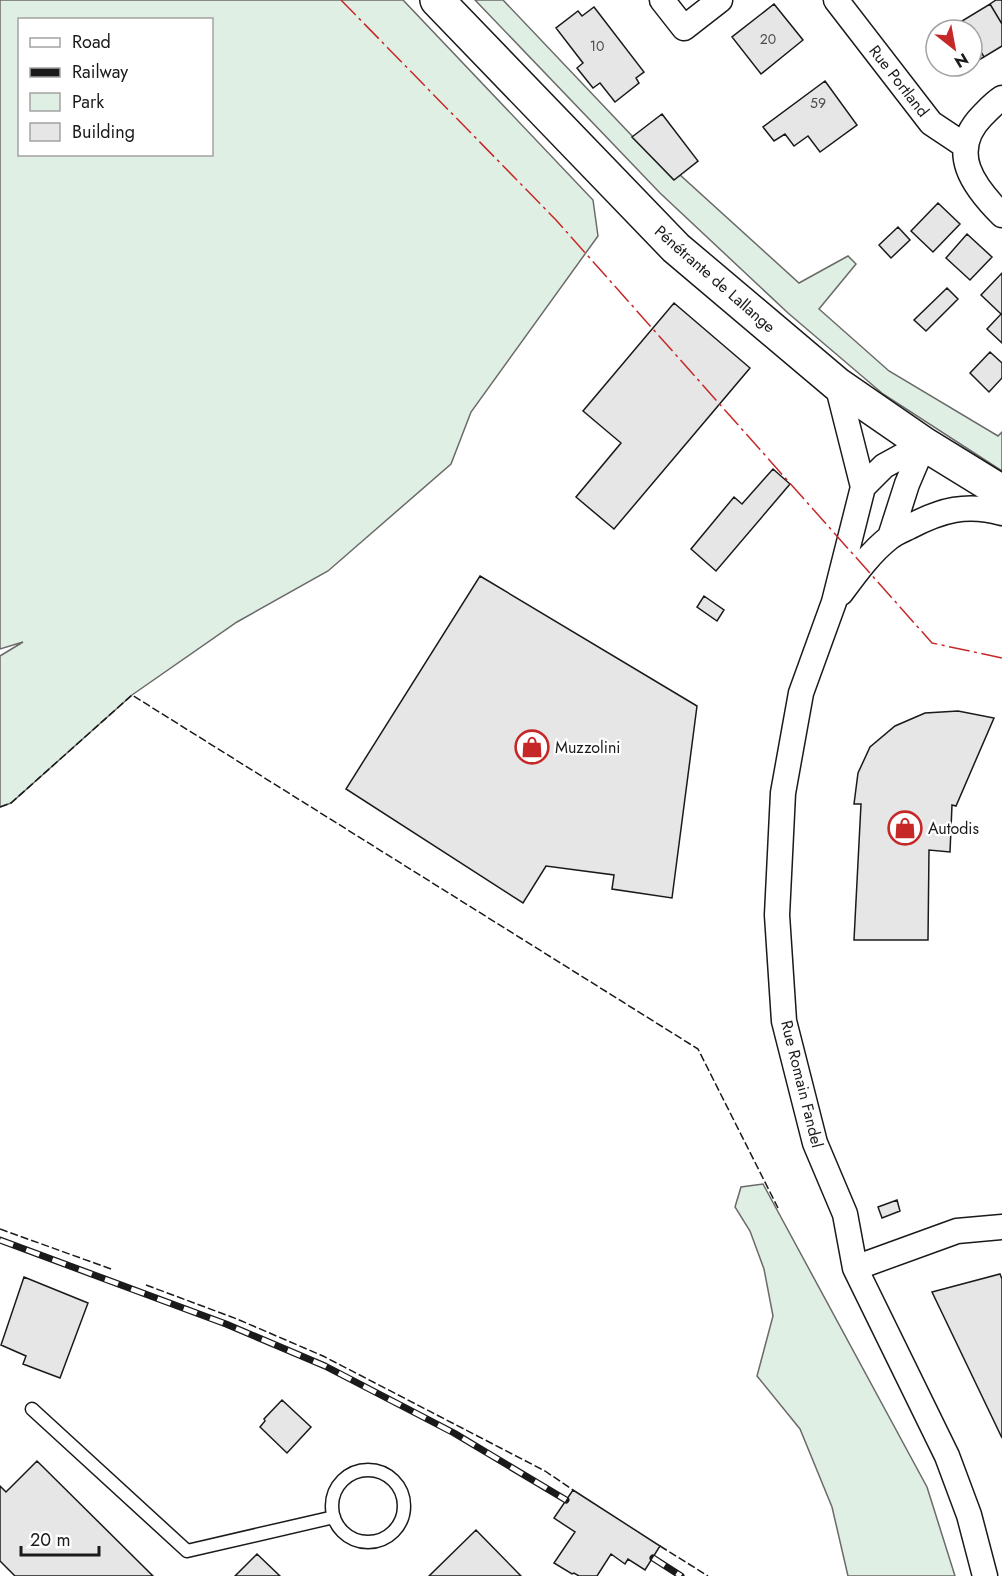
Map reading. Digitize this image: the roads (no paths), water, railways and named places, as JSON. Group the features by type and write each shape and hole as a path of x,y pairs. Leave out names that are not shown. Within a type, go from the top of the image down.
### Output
{"main road":[{"name":"Pénétrante de Lallange","path":"437,0 676,248 837,384 924,444 1002,492"}],"street":[{"path":"662,0 684,28 720,0"},
{"name":"Rue Portland","path":"836,0 931,123 964,145"},
{"path":"1002,98 973,126 964,145 966,164 981,194 1002,215"},
{"name":"Rue Romain Fandel","path":"837,384 862,487 834,603 801,693 783,793 777,915 784,1021 815,1143 845,1214 855,1268 947,1456 969,1515 985,1576"},
{"name":"Rue Romain Fandel","path":"890,537 907,484 924,444"},
{"path":"862,487 884,466 924,444"},
{"name":"Rue Romain Fandel","path":"834,603 860,567 890,537 929,517 956,508 988,509 1002,513"},
{"path":"855,1268 957,1231 1002,1227"}],"lane":[{"path":"32,1409 187,1551 334,1517"},
{"path":"361,1470 385,1473 402,1491 403,1515 399,1525 391,1534 381,1539 370,1542 358,1540 339,1527 334,1517 332,1505 334,1493 340,1482 361,1470"}],"railway":[{"path":"0,1240 226,1324 325,1366 454,1433 566,1500"},
{"path":"653,1558 681,1576"}],"place":[{"name":"Muzzolini","path":"532,747"},
{"name":"Autodis","path":"905,828"}]}
